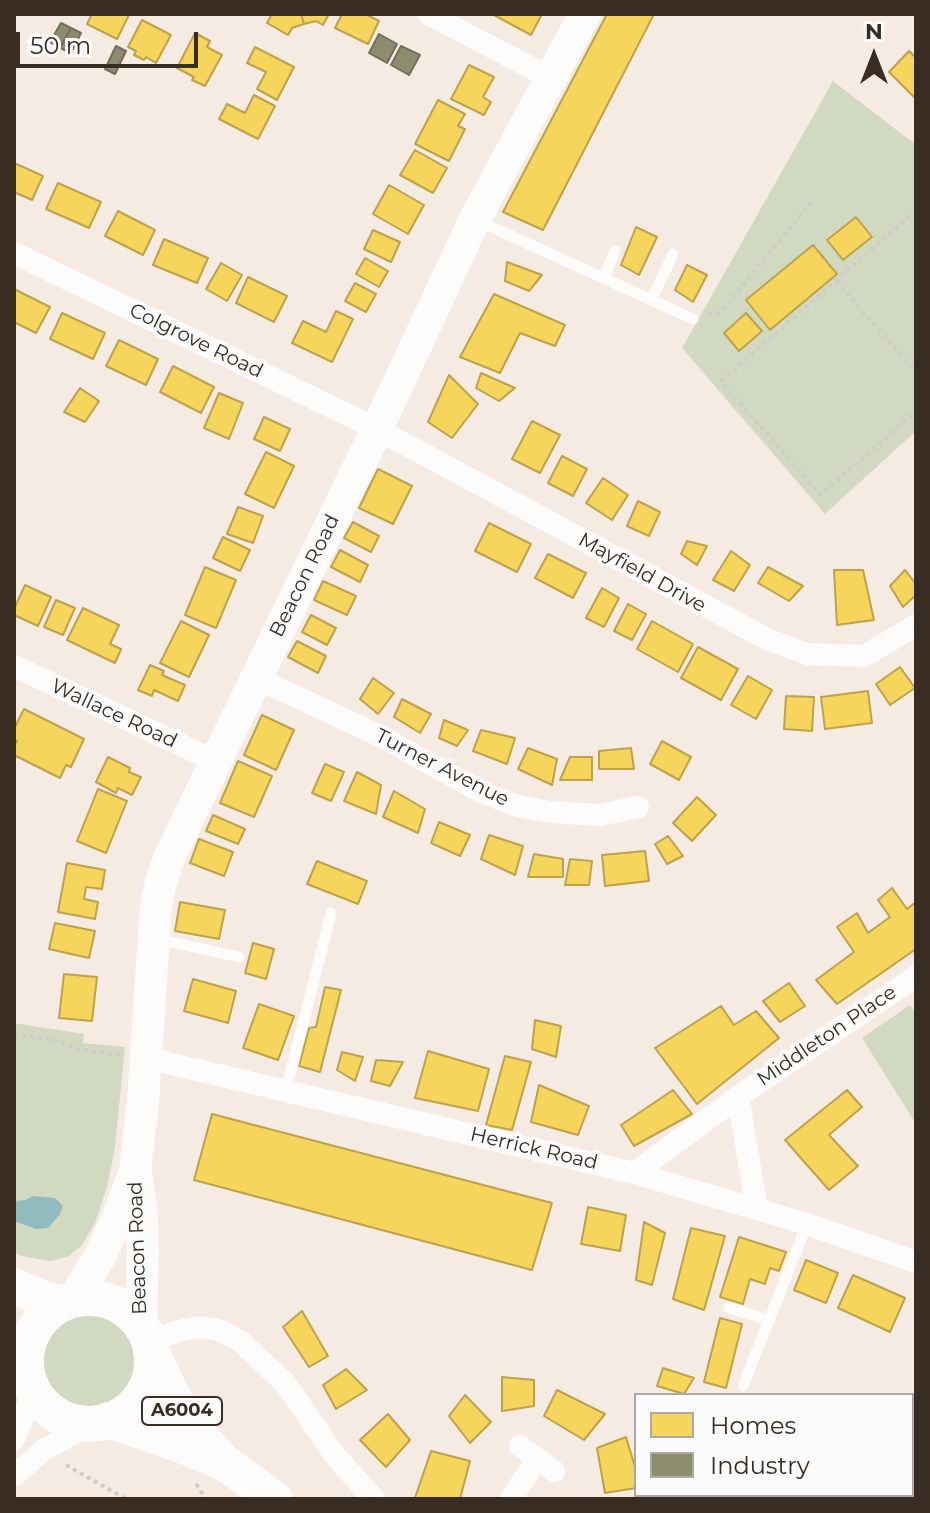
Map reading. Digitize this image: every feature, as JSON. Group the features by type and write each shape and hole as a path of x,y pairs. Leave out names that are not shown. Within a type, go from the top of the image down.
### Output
{"main road":[{"path":"14,1286 43,1299 68,1302"},
{"path":"89,1298 118,1305 131,1314 147,1339 152,1369 147,1386 138,1401 125,1413 100,1422 74,1422 57,1415 44,1404 25,1368 31,1337 38,1324 49,1312 68,1302 89,1298"},
{"name":"A6004","path":"147,1339 173,1397 191,1426 225,1463 275,1499"},
{"name":"A6004","path":"100,1422 181,1445 225,1463"}],"street":[{"path":"428,14 551,78"},
{"name":"Beacon Road","path":"68,1302 99,1258 135,1171 140,1142 156,905 170,856 475,219 585,14"},
{"name":"Colgrove Road","path":"14,253 377,429"},
{"name":"Mayfield Drive","path":"377,429 719,615 767,639 807,654 864,656 916,625"},
{"name":"Wallace Road","path":"14,666 215,761"},
{"name":"Turner Avenue","path":"256,678 380,736 481,792 518,806 550,812 600,815 638,807"},
{"name":"Middleton Place","path":"634,1173 738,1097 916,976"},
{"name":"Herrick Road","path":"146,1058 634,1173 807,1224 916,1262"},
{"name":"Middleton Place","path":"738,1097 757,1209"},
{"name":"Beacon Road","path":"135,1171 141,1207 147,1339"},
{"path":"147,1339 200,1327 219,1330 240,1341 285,1383 336,1457 374,1499"},
{"path":"14,1440 25,1368"},
{"path":"14,1476 45,1449 100,1422"},
{"path":"511,1499 537,1458"}],"lane":[{"path":"475,219 693,319"},
{"path":"604,277 615,251"},
{"path":"652,299 673,254"},
{"path":"286,1091 331,913"},
{"path":"154,938 239,957"},
{"path":"743,1386 807,1224"},
{"path":"729,1308 768,1320"}],"path":[{"path":"693,319 721,312 812,201"},
{"path":"916,210 721,382 821,495 916,411"},
{"path":"836,281 916,372"},
{"path":"14,1034 55,1040 81,1050 146,1058"},
{"path":"57,1460 126,1499"}],"green space":[{"path":"833,81 916,145 916,431 825,514 682,348"},
{"path":"910,1005 916,1013 916,1124 862,1038"},
{"path":"14,1023 84,1034 83,1043 125,1047 115,1147 107,1187 95,1223 82,1245 69,1256 51,1261 14,1252"},
{"path":"89,1314 107,1317 122,1327 132,1342 135,1360 132,1378 122,1393 107,1403 89,1406 71,1403 56,1393 46,1378 43,1360 46,1342 56,1327 71,1317"}],"water":[{"path":"33,1196 55,1198 63,1206 48,1228 36,1229 14,1221 14,1201"}],"building: Homes":[{"path":"92,14 129,15 117,39 87,24"},
{"path":"272,14 301,14 304,24 292,28 288,35 267,23"},
{"path":"301,14 329,14 323,25 316,21 304,24"},
{"path":"342,14 365,14 379,21 368,44 335,28"},
{"path":"492,14 542,14 531,35"},
{"path":"607,14 654,14 543,230 503,212"},
{"path":"142,20 171,35 156,63 134,55 136,51 128,47"},
{"path":"195,33 210,41 207,47 222,55 205,86 177,68"},
{"path":"255,47 294,67 277,100 257,89 266,72 247,63"},
{"path":"909,51 916,58 916,99 889,72"},
{"path":"469,65 494,77 483,97 491,102 484,115 451,99"},
{"path":"254,95 275,106 258,139 219,119 227,104 245,113"},
{"path":"438,100 465,114 458,126 465,129 449,161 415,144"},
{"path":"415,150 447,168 433,193 400,175"},
{"path":"14,163 43,176 32,200 14,192"},
{"path":"58,183 101,202 89,228 46,209"},
{"path":"389,185 424,205 408,234 373,214"},
{"path":"118,211 155,230 143,255 105,236"},
{"path":"856,217 872,237 843,260 827,240"},
{"path":"636,227 657,237 639,275 621,265"},
{"path":"373,230 400,242 391,262 364,249"},
{"path":"164,239 208,258 197,283 153,265"},
{"path":"813,245 837,274 770,330 746,300"},
{"path":"365,258 388,271 379,287 356,274"},
{"path":"507,262 542,275 529,291 505,281"},
{"path":"221,263 242,275 227,301 206,289"},
{"path":"687,265 707,275 693,302 675,290"},
{"path":"248,277 287,296 274,322 236,303"},
{"path":"355,283 376,294 366,312 345,301"},
{"path":"14,289 50,307 36,333 14,322"},
{"path":"494,294 565,325 555,346 520,333 500,373 460,357"},
{"path":"336,311 353,319 332,362 292,343 303,321 326,332"},
{"path":"62,313 105,333 93,359 50,339"},
{"path":"746,313 762,331 739,351 724,333"},
{"path":"119,340 158,359 146,385 106,366"},
{"path":"173,366 214,387 201,413 160,392"},
{"path":"481,373 515,388 499,401 476,388"},
{"path":"449,375 478,404 452,438 428,422"},
{"path":"80,388 99,401 85,422 64,412"},
{"path":"219,393 243,403 229,439 204,428"},
{"path":"264,417 290,429 280,451 254,439"},
{"path":"532,421 560,435 540,473 512,459"},
{"path":"266,452 294,466 274,508 245,494"},
{"path":"562,456 587,469 573,496 548,483"},
{"path":"378,469 412,486 393,524 359,508"},
{"path":"603,478 628,495 612,520 586,503"},
{"path":"638,501 660,512 649,536 627,526"},
{"path":"238,507 263,516 253,543 227,534"},
{"path":"353,522 379,536 371,552 344,538"},
{"path":"489,523 531,544 517,572 475,551"},
{"path":"223,537 250,550 240,571 213,558"},
{"path":"687,541 707,546 697,565 681,554"},
{"path":"340,550 368,565 360,582 331,567"},
{"path":"731,551 750,565 734,591 713,580"},
{"path":"548,554 586,573 573,598 535,578"},
{"path":"205,567 236,580 216,628 185,615"},
{"path":"768,567 803,586 789,601 758,583"},
{"path":"834,570 863,570 874,620 837,625"},
{"path":"905,570 916,584 916,595 903,607 890,586"},
{"path":"323,581 356,596 347,615 314,600"},
{"path":"25,585 51,597 38,626 14,615"},
{"path":"602,588 619,598 604,627 586,618"},
{"path":"56,600 75,608 63,635 44,627"},
{"path":"628,604 646,614 632,640 614,631"},
{"path":"83,608 119,625 110,644 121,649 115,663 67,640"},
{"path":"311,615 336,628 327,645 302,632"},
{"path":"181,621 209,635 189,677 160,663"},
{"path":"652,621 693,644 678,672 637,649"},
{"path":"297,641 326,656 318,673 288,657"},
{"path":"698,647 738,669 721,700 681,678"},
{"path":"150,665 164,671 162,675 185,685 178,701 154,690 152,696 138,690"},
{"path":"900,667 915,688 890,705 876,684"},
{"path":"748,676 772,690 756,719 731,705"},
{"path":"373,678 394,693 378,714 360,699"},
{"path":"868,691 872,723 825,729 821,697"},
{"path":"786,696 814,697 812,731 784,729"},
{"path":"402,699 431,714 420,733 394,717"},
{"path":"24,709 84,739 71,767 66,765 60,778 14,755 17,741 14,740 14,729"},
{"path":"262,715 294,730 276,770 244,755"},
{"path":"444,720 468,730 457,746 439,738"},
{"path":"481,730 515,738 507,764 473,751"},
{"path":"662,741 691,757 679,780 650,764"},
{"path":"528,748 557,759 552,785 518,769"},
{"path":"631,748 634,769 599,769 599,751"},
{"path":"108,757 141,777 132,795 118,788 116,793 96,782"},
{"path":"570,757 592,757 592,780 560,780"},
{"path":"238,761 272,776 254,817 220,803"},
{"path":"325,764 344,772 331,801 312,793"},
{"path":"357,772 381,785 376,814 344,801"},
{"path":"98,789 127,801 106,853 77,841"},
{"path":"394,791 425,809 418,833 383,817"},
{"path":"697,797 716,815 692,841 673,823"},
{"path":"213,815 245,829 238,844 206,831"},
{"path":"439,822 470,835 460,856 431,843"},
{"path":"489,835 523,846 515,875 481,859"},
{"path":"668,836 683,856 667,864 655,844"},
{"path":"199,839 233,852 224,876 190,863"},
{"path":"645,851 649,881 605,886 602,855"},
{"path":"534,854 563,859 563,877 528,877"},
{"path":"570,859 592,861 589,885 565,885"},
{"path":"317,861 367,881 358,904 307,884"},
{"path":"67,863 105,870 102,889 86,887 84,899 98,902 95,919 58,912"},
{"path":"892,888 907,909 916,902 916,949 837,1004 816,980 854,952 837,927 857,913 868,933 890,917 878,900"},
{"path":"180,902 225,910 219,939 175,931"},
{"path":"55,923 95,931 89,958 49,949"},
{"path":"253,943 274,949 266,979 245,973"},
{"path":"64,974 97,977 92,1021 59,1018"},
{"path":"193,979 236,991 228,1023 184,1011"},
{"path":"789,983 805,1006 780,1022 763,1001"},
{"path":"325,987 341,990 320,1072 299,1066 309,1028 316,1027"},
{"path":"259,1004 294,1016 278,1060 243,1048"},
{"path":"721,1006 734,1025 756,1011 779,1038 697,1104 655,1048"},
{"path":"535,1020 561,1026 556,1057 532,1049"},
{"path":"428,1051 489,1069 478,1111 415,1098"},
{"path":"342,1052 363,1057 355,1081 337,1070"},
{"path":"505,1056 531,1062 512,1130 486,1125"},
{"path":"376,1060 403,1062 390,1086 371,1081"},
{"path":"539,1085 589,1106 578,1135 531,1122"},
{"path":"673,1090 692,1114 634,1146 621,1125"},
{"path":"847,1090 862,1107 829,1135 858,1166 829,1190 785,1140"},
{"path":"212,1114 552,1203 532,1270 194,1180"},
{"path":"588,1207 626,1215 620,1251 581,1244"},
{"path":"644,1222 665,1233 652,1285 636,1280"},
{"path":"691,1228 725,1236 704,1310 673,1299"},
{"path":"739,1237 786,1252 779,1271 770,1268 765,1284 750,1279 743,1304 720,1297"},
{"path":"806,1260 838,1273 826,1303 794,1290"},
{"path":"853,1275 905,1298 890,1332 838,1308"},
{"path":"302,1311 328,1356 309,1367 283,1327"},
{"path":"720,1318 742,1324 726,1388 704,1382"},
{"path":"663,1368 694,1378 685,1393 657,1386"},
{"path":"346,1369 367,1390 336,1409 323,1385"},
{"path":"502,1377 534,1380 534,1406 502,1411"},
{"path":"557,1390 605,1414 584,1440 544,1416"},
{"path":"465,1395 491,1422 470,1443 449,1416"},
{"path":"388,1414 410,1440 386,1467 360,1440"},
{"path":"626,1437 634,1463 634,1488 605,1493 597,1448"},
{"path":"431,1451 470,1461 460,1499 415,1498"},
{"path":"795,1497 847,1498 794,1499"}],"building: Industry":[{"path":"61,23 71,28 60,48 50,42"},
{"path":"71,28 81,33 71,53 60,48"},
{"path":"379,34 397,44 387,63 369,53"},
{"path":"116,46 126,51 115,74 105,69"},
{"path":"401,46 420,55 409,75 391,65"}]}
